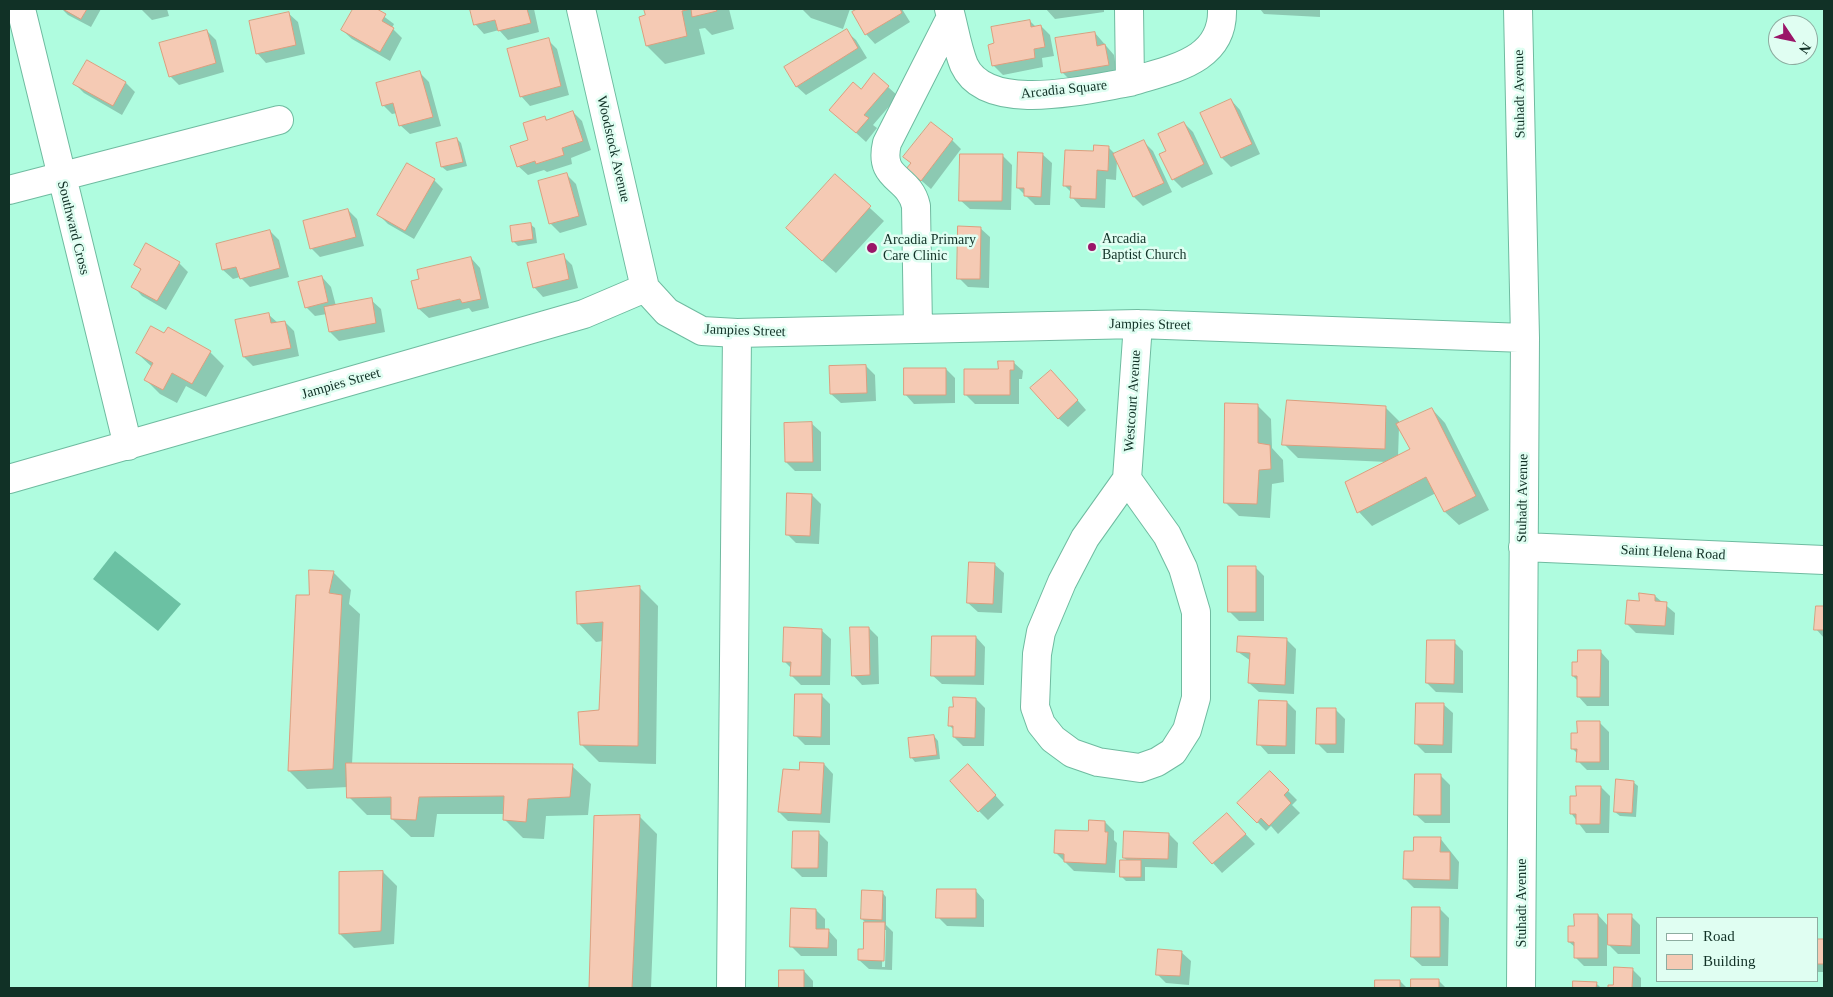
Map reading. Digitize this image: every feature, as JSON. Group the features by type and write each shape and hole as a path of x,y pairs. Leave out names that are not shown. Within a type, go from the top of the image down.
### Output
{"street":[{"name":"Southward Cross","path":"21,9 60,177 128,446"},
{"name":"Woodstock Avenue","path":"581,9 644,288"},
{"path":"1130,9 1130,82"},
{"name":"Arcadia Square","path":"950,13 965,65 976,81 990,90 1021,95 1074,91 1130,82 1190,62 1206,51 1217,39 1223,21 1222,9"},
{"name":"Stuhadt Avenue","path":"1518,9 1525,338 1521,988"},
{"path":"918,329 916,206 914,196 888,170 884,156 887,143 950,13"},
{"path":"9,190 278,120"},
{"name":"Jampies Street","path":"9,480 584,314 644,288 667,312 702,331 737,333 1138,324 1525,338"},
{"name":"Westcourt Avenue","path":"1127,479 1138,324"},
{"path":"730,988 737,333"},
{"path":"1127,479 1167,535 1183,568 1196,612 1196,698 1187,730 1173,752 1157,762 1140,768 1098,762 1072,753 1053,739 1041,724 1035,707 1037,654 1041,632 1062,582 1084,538 1127,479"},
{"name":"Saint Helena Road","path":"1523,546 1824,560"}],"shaded area":[{"path":"115,551 181,604 158,631 93,579"}],"building":[{"path":"63,9 87,9 81,19"},
{"path":"353,9 377,9 386,14 382,21 394,28 380,52 341,30"},
{"path":"470,9 527,9 531,23 498,31 495,20 474,25"},
{"path":"644,9 691,9 682,11 687,36 646,46 639,17 645,15"},
{"path":"691,9 716,9 717,11 692,17"},
{"path":"857,9 900,9 902,13 865,35 852,12"},
{"path":"289,12 296,45 256,54 249,21"},
{"path":"1030,20 1031,27 1041,25 1045,47 1034,49 1035,58 992,66 988,45 994,43 991,27"},
{"path":"847,29 858,48 796,87 784,67"},
{"path":"207,30 216,63 169,77 159,43"},
{"path":"1095,32 1097,46 1105,44 1109,65 1061,73 1055,38"},
{"path":"549,38 561,86 520,97 507,49"},
{"path":"87,60 126,82 113,106 73,84"},
{"path":"420,71 433,117 399,126 393,103 382,106 376,83"},
{"path":"874,73 889,86 864,115 869,118 856,133 829,110 853,82 861,89"},
{"path":"1231,99 1252,144 1221,158 1200,113"},
{"path":"573,111 583,141 562,148 564,155 536,164 535,161 517,167 510,146 528,140 523,123 545,116 546,120"},
{"path":"931,122 953,139 921,181 906,169 911,163 903,157"},
{"path":"1184,122 1204,164 1172,180 1159,154 1166,151 1158,134"},
{"path":"457,138 463,162 441,167 436,143"},
{"path":"1144,140 1164,183 1133,197 1113,154"},
{"path":"1094,145 1109,146 1108,171 1097,170 1096,199 1070,198 1071,186 1063,186 1065,150 1093,151"},
{"path":"1018,152 1043,153 1041,197 1024,196 1024,188 1017,188"},
{"path":"960,154 1003,154 1002,201 959,201"},
{"path":"407,163 435,179 405,231 377,215"},
{"path":"567,173 579,216 549,224 538,181"},
{"path":"835,174 871,206 822,261 786,228"},
{"path":"348,209 356,237 310,249 303,221"},
{"path":"531,223 533,239 512,242 510,226"},
{"path":"958,226 981,227 980,279 957,279"},
{"path":"270,230 280,268 240,279 236,267 222,270 216,244"},
{"path":"146,243 180,262 157,301 131,287 141,269 134,265"},
{"path":"564,254 569,279 533,288 527,263"},
{"path":"471,257 481,299 462,303 460,299 418,309 411,281 419,279 417,270"},
{"path":"322,276 328,302 305,308 298,282"},
{"path":"372,298 376,323 329,332 324,307"},
{"path":"269,313 271,323 285,321 291,348 243,357 235,320"},
{"path":"151,326 164,333 168,327 211,351 192,384 172,373 163,390 144,380 153,363 136,353"},
{"path":"998,361 1014,361 1014,370 1010,370 1010,395 964,395 964,369 998,369"},
{"path":"866,365 867,393 830,394 829,366"},
{"path":"904,368 946,368 946,395 904,395"},
{"path":"1051,370 1078,400 1058,419 1030,388"},
{"path":"1287,400 1386,406 1385,449 1282,445"},
{"path":"1225,403 1258,404 1258,443 1270,445 1271,469 1259,470 1257,504 1224,503"},
{"path":"1432,408 1476,496 1444,512 1426,477 1357,513 1345,482 1410,449 1396,424"},
{"path":"812,422 813,462 785,462 784,423"},
{"path":"787,493 812,494 810,536 786,535"},
{"path":"969,562 995,563 993,604 967,603"},
{"path":"1228,566 1256,566 1256,612 1228,612"},
{"path":"309,570 334,571 329,593 342,595 333,769 288,771 296,595 309,595"},
{"path":"640,586 638,746 580,745 578,712 599,710 603,622 577,624 576,592"},
{"path":"1639,593 1655,595 1655,601 1667,602 1665,626 1625,624 1627,600 1639,601"},
{"path":"1816,606 1824,606 1824,630 1814,630"},
{"path":"784,627 822,629 821,676 790,676 791,662 783,662"},
{"path":"850,627 869,627 870,675 852,676"},
{"path":"932,636 976,636 975,676 931,676"},
{"path":"1238,636 1287,638 1285,685 1248,683 1250,653 1237,652"},
{"path":"1427,640 1455,640 1454,684 1426,683"},
{"path":"1578,650 1601,650 1600,697 1577,697 1577,676 1572,676 1572,662 1577,662"},
{"path":"795,694 822,694 821,737 794,736"},
{"path":"953,697 976,698 975,738 953,737 953,726 948,726 949,707 953,707"},
{"path":"1259,700 1287,701 1286,746 1257,745"},
{"path":"1416,703 1444,703 1443,745 1415,744"},
{"path":"1317,708 1336,708 1336,744 1316,744"},
{"path":"1577,721 1600,721 1600,762 1576,762 1577,749 1571,749 1571,733 1577,733"},
{"path":"934,735 937,755 910,758 908,738"},
{"path":"800,762 824,763 821,814 778,812 783,769 799,770"},
{"path":"346,763 573,764 570,797 528,799 526,822 503,820 504,796 419,797 416,820 391,819 391,797 347,798"},
{"path":"968,764 996,795 978,812 950,781"},
{"path":"1270,771 1289,790 1284,795 1291,803 1269,826 1261,818 1257,823 1237,803"},
{"path":"1415,774 1441,774 1441,815 1414,815"},
{"path":"1616,779 1634,781 1632,813 1614,812"},
{"path":"1576,786 1601,786 1600,824 1576,824 1576,814 1570,814 1570,796 1576,796"},
{"path":"1227,813 1246,834 1212,864 1193,843"},
{"path":"640,815 632,988 589,988 594,816"},
{"path":"1089,820 1105,821 1105,832 1108,832 1106,864 1064,862 1064,854 1054,853 1055,830 1088,831"},
{"path":"793,831 819,831 818,868 792,868"},
{"path":"1124,831 1169,833 1168,859 1123,858"},
{"path":"1414,837 1441,837 1440,852 1450,852 1450,880 1403,879 1404,851 1413,851"},
{"path":"1120,860 1141,860 1141,877 1120,877"},
{"path":"383,871 381,931 339,934 339,872"},
{"path":"937,889 976,889 976,918 936,918"},
{"path":"862,890 883,891 882,920 861,919"},
{"path":"1412,907 1440,907 1440,957 1411,957"},
{"path":"791,908 816,909 816,929 829,929 828,948 790,947"},
{"path":"1574,914 1598,914 1598,958 1574,958 1574,942 1568,942 1568,926 1574,926"},
{"path":"1608,914 1632,914 1631,946 1608,945"},
{"path":"864,922 885,922 884,961 858,960 858,949 863,949"},
{"path":"1818,939 1824,939 1824,964 1818,964"},
{"path":"1158,949 1182,951 1180,976 1156,975"},
{"path":"1614,967 1633,968 1632,988 1608,988 1608,985 1613,985"},
{"path":"779,970 804,970 804,988 779,988"},
{"path":"1411,979 1439,979 1439,988 1411,988"},
{"path":"1375,980 1400,980 1400,988 1375,988"},
{"path":"1573,981 1597,982 1596,988 1573,988"}],"place":[{"name":"Arcadia Baptist Church","path":"1092,247"},
{"name":"Arcadia Primary Care Clinic","path":"872,248"}]}
